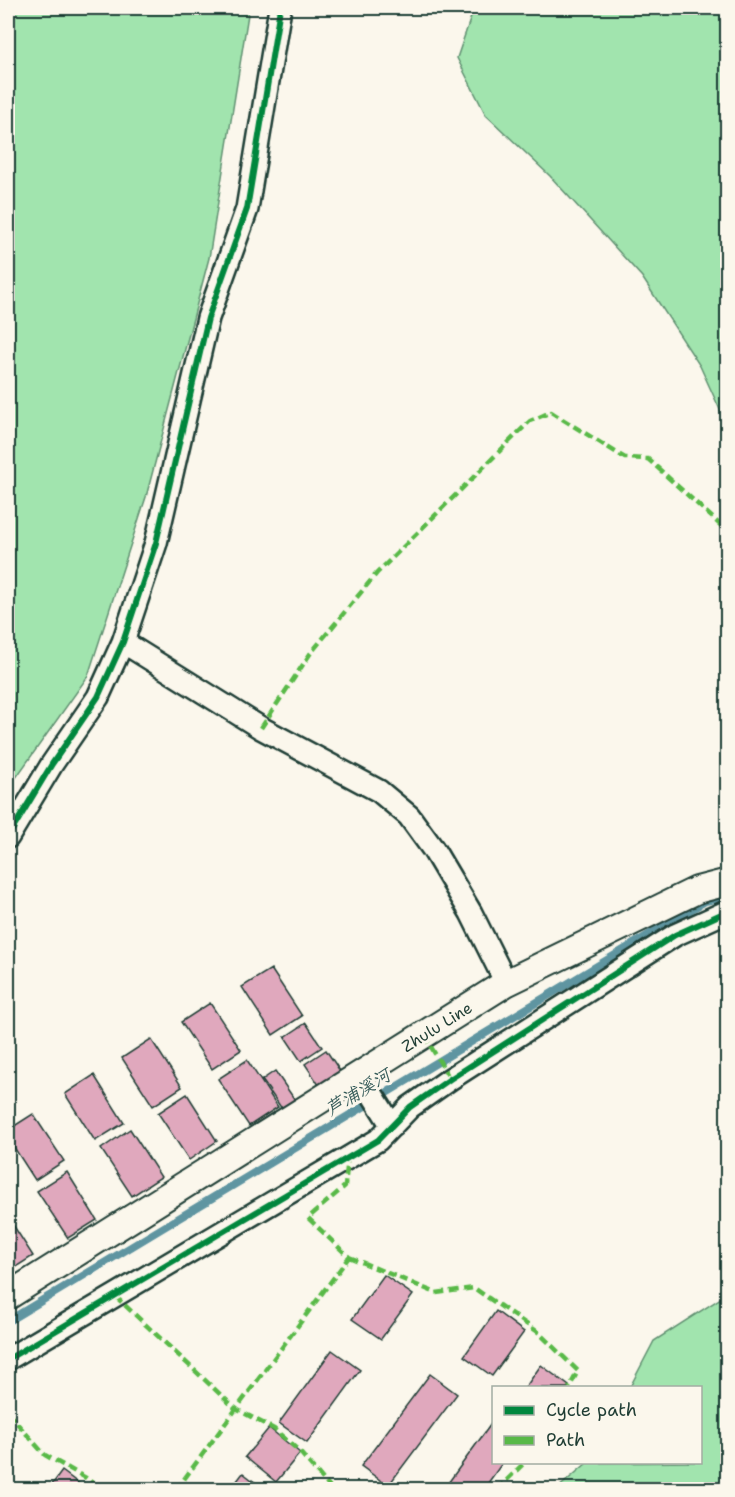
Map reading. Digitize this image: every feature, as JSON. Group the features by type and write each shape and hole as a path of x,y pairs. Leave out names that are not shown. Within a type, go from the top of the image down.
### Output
{"street":[{"path":"8,837 52,764 98,697 123,642 156,543 208,318 247,209 280,8"},
{"path":"123,642 261,728 379,791 409,816 433,849 471,913 506,983"},
{"name":"Zhulu Line","path":"8,1296 363,1080 506,983 697,890 728,882"},
{"path":"8,1359 378,1140 388,1120 450,1079 675,934 728,910"},
{"path":"363,1080 388,1120"}],"green space":[{"path":"8,8 249,8 209,258 146,497 88,676 8,789"},
{"path":"474,8 727,8 727,425 700,366 642,277 550,176 486,115 457,58"},
{"path":"727,1294 727,1489 557,1489 586,1464 702,1464 702,1386 631,1386 654,1341"}],"building":[{"path":"271,969 302,1016 273,1035 242,987"},
{"path":"210,1003 241,1050 212,1069 181,1022"},
{"path":"306,1023 322,1047 301,1061 285,1037"},
{"path":"151,1039 182,1087 153,1106 122,1058"},
{"path":"326,1050 342,1074 321,1088 305,1064"},
{"path":"247,1060 278,1107 249,1126 218,1079"},
{"path":"275,1071 295,1100 282,1109 262,1080"},
{"path":"94,1075 124,1123 95,1141 65,1094"},
{"path":"187,1094 217,1141 189,1160 158,1113"},
{"path":"33,1114 64,1161 35,1180 8,1138 8,1130"},
{"path":"130,1129 161,1177 132,1196 101,1149"},
{"path":"67,1172 97,1220 68,1238 37,1191"},
{"path":"8,1217 33,1256 8,1272"},
{"path":"384,1275 413,1295 381,1339 352,1319"},
{"path":"496,1311 524,1332 492,1376 464,1356"},
{"path":"332,1350 360,1370 307,1443 279,1423"},
{"path":"541,1365 569,1386 526,1386"},
{"path":"430,1374 457,1394 388,1486 361,1466"},
{"path":"492,1424 492,1464 502,1464 483,1490 443,1490"},
{"path":"269,1428 300,1453 276,1482 245,1457"},
{"path":"62,1471 82,1486 79,1490 48,1490"},
{"path":"243,1473 265,1490 230,1490"}],"waterway":[{"name":"芦浦溪河","path":"8,1321 705,901 728,896"}],"marked path":[{"path":"261,728 310,654 377,573 530,421 551,412 625,458 648,459 728,532"},
{"path":"424,1035 450,1079"},
{"path":"176,1490 349,1257 308,1218 345,1186 348,1158"},
{"path":"349,1257 436,1293 474,1288 538,1332 578,1371 570,1386"},
{"path":"115,1296 236,1409 274,1429 298,1450 332,1490"},
{"path":"8,1413 45,1455 86,1478 102,1490"},
{"path":"497,1490 523,1464"}],"cycle path":[{"path":"8,837 52,764 98,697 123,642 156,543 208,318 247,209 280,8"},
{"path":"8,1359 378,1140 410,1107 450,1079 675,935 728,911"}]}
